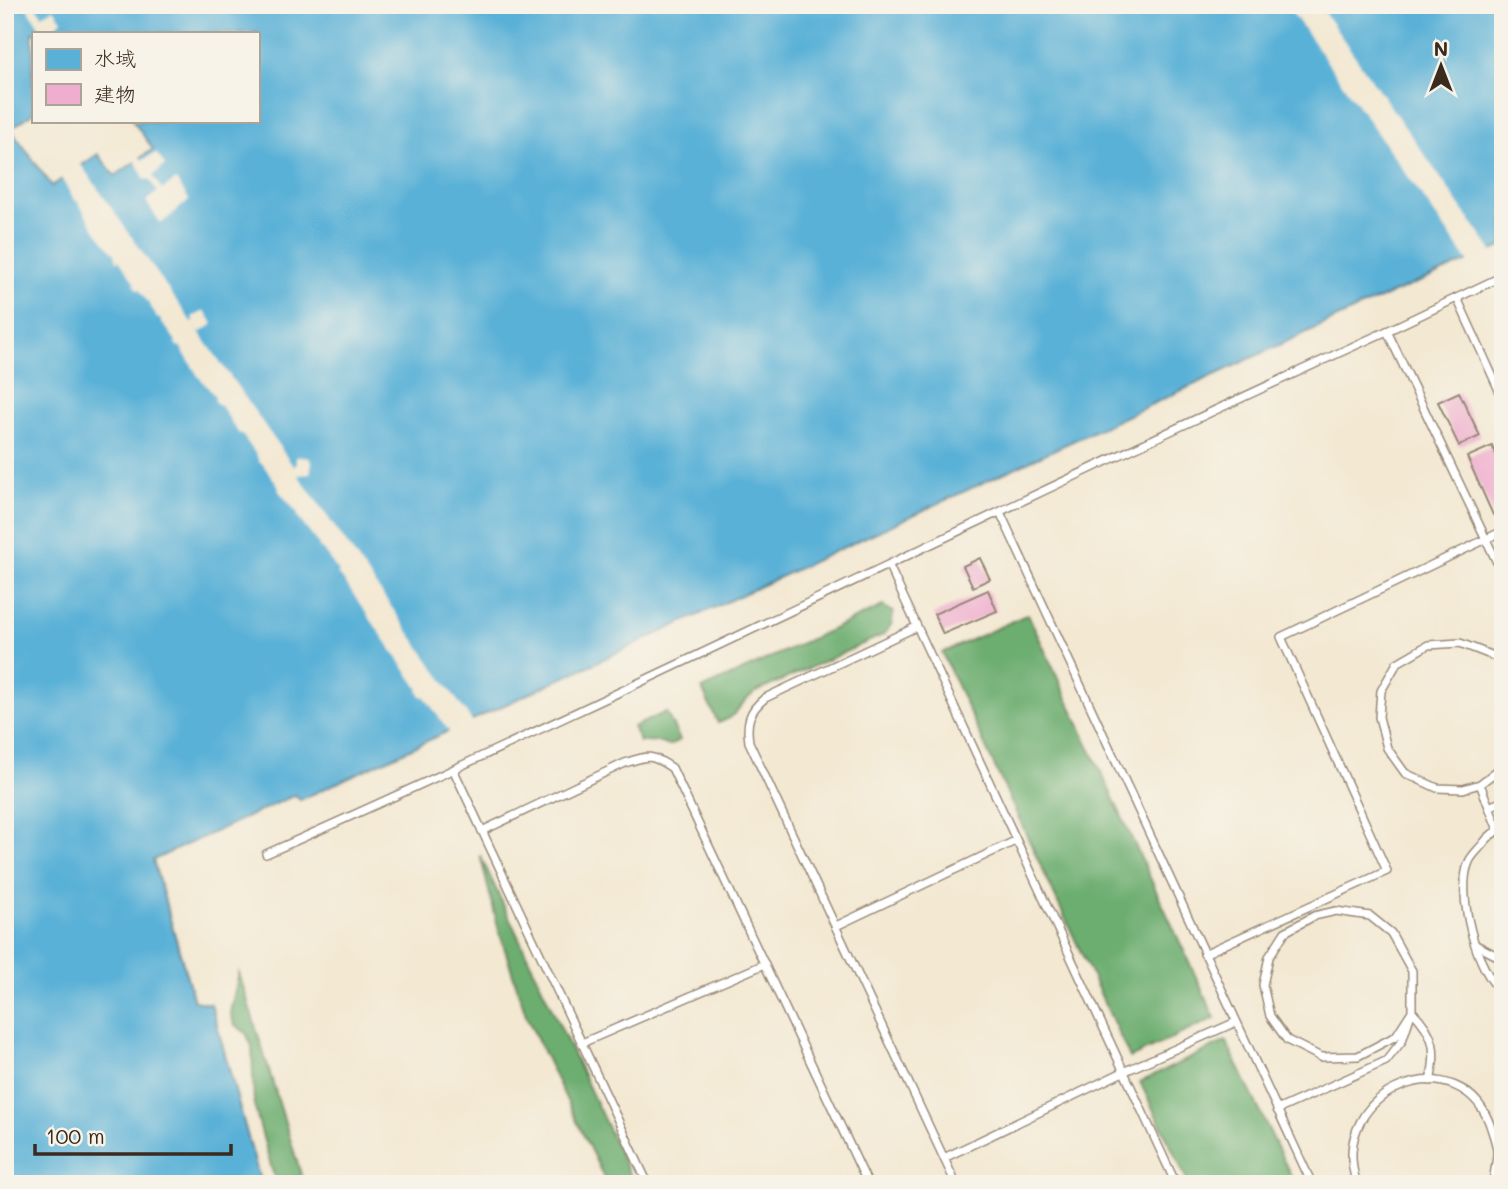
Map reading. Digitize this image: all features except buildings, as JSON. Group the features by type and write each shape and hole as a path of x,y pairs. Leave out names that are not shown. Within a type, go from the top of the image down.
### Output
{"lane":[{"path":"266,854 454,771 1193,419 1503,276"},
{"path":"1457,298 1503,399"},
{"path":"1387,331 1503,575"},
{"path":"1000,512 1312,1184"},
{"path":"1204,954 1387,871 1281,637 1503,531"},
{"path":"888,566 1176,1184"},
{"path":"916,627 765,698 754,706 747,728 749,742 956,1184"},
{"path":"1503,669 1496,657 1460,643 1428,645 1397,663 1381,691 1378,717 1387,747 1405,773 1437,788 1463,789 1479,784 1503,765"},
{"path":"482,831 625,762 642,757 656,757 672,768 868,1184"},
{"path":"454,771 648,1184"},
{"path":"1479,784 1500,830 1485,841 1468,863 1464,906 1486,973 1495,987 1503,992"},
{"path":"1489,807 1503,801"},
{"path":"836,926 1015,841"},
{"path":"1277,1110 1386,1061 1402,1041 1412,1011 1412,971 1391,933 1370,916 1336,911 1314,916 1285,932 1269,957 1263,985 1270,1016 1287,1040 1321,1057 1358,1056 1396,1036 1412,1011"},
{"path":"1475,945 1503,959"},
{"path":"582,1043 765,964"},
{"path":"1412,1011 1425,1024 1434,1046 1430,1081"},
{"path":"944,1158 1123,1072 1236,1022"},
{"path":"1357,1184 1352,1170 1353,1141 1362,1116 1382,1096 1406,1085 1430,1081 1448,1082 1467,1092 1487,1114 1497,1149 1493,1184"}],"green space":[{"path":"883,606 893,612 892,623 885,634 756,692 731,717 718,723 702,689"},
{"path":"1028,614 1215,1018 1130,1058 942,653"},
{"path":"666,712 680,740 669,746 654,741 640,742 633,727"},
{"path":"480,855 634,1184 607,1184 527,1018 499,931"},
{"path":"239,973 304,1184 276,1184 254,1105 252,1046 246,1033 234,1024 230,1012"},
{"path":"1226,1041 1295,1184 1189,1184 1140,1082"}],"water":[{"path":"5,5 1503,5 1503,246 1361,307 300,800 295,795 153,860 194,1001 211,1004 261,1184 5,1184"}],"pier":[{"path":"25,5 35,5 42,15 54,9 62,20 52,30 53,32 43,32"},
{"path":"1287,5 1319,5 1494,254 1470,264"},
{"path":"156,153 165,165 153,176 162,190 176,180 189,200 163,222 160,222 147,203 147,200 158,192 149,179 145,180 134,158 138,155 142,160"},
{"path":"79,162 192,323 192,317 205,311 212,325 201,332 197,329 293,466 299,456 309,458 312,462 310,474 298,475 474,724 451,734 424,696 422,697 337,574 339,572 320,549 298,514 279,491 278,485 220,404 218,405 214,399 216,397 198,376 159,318 157,319 135,283 119,260 117,261 115,254 74,199 60,176"}]}
